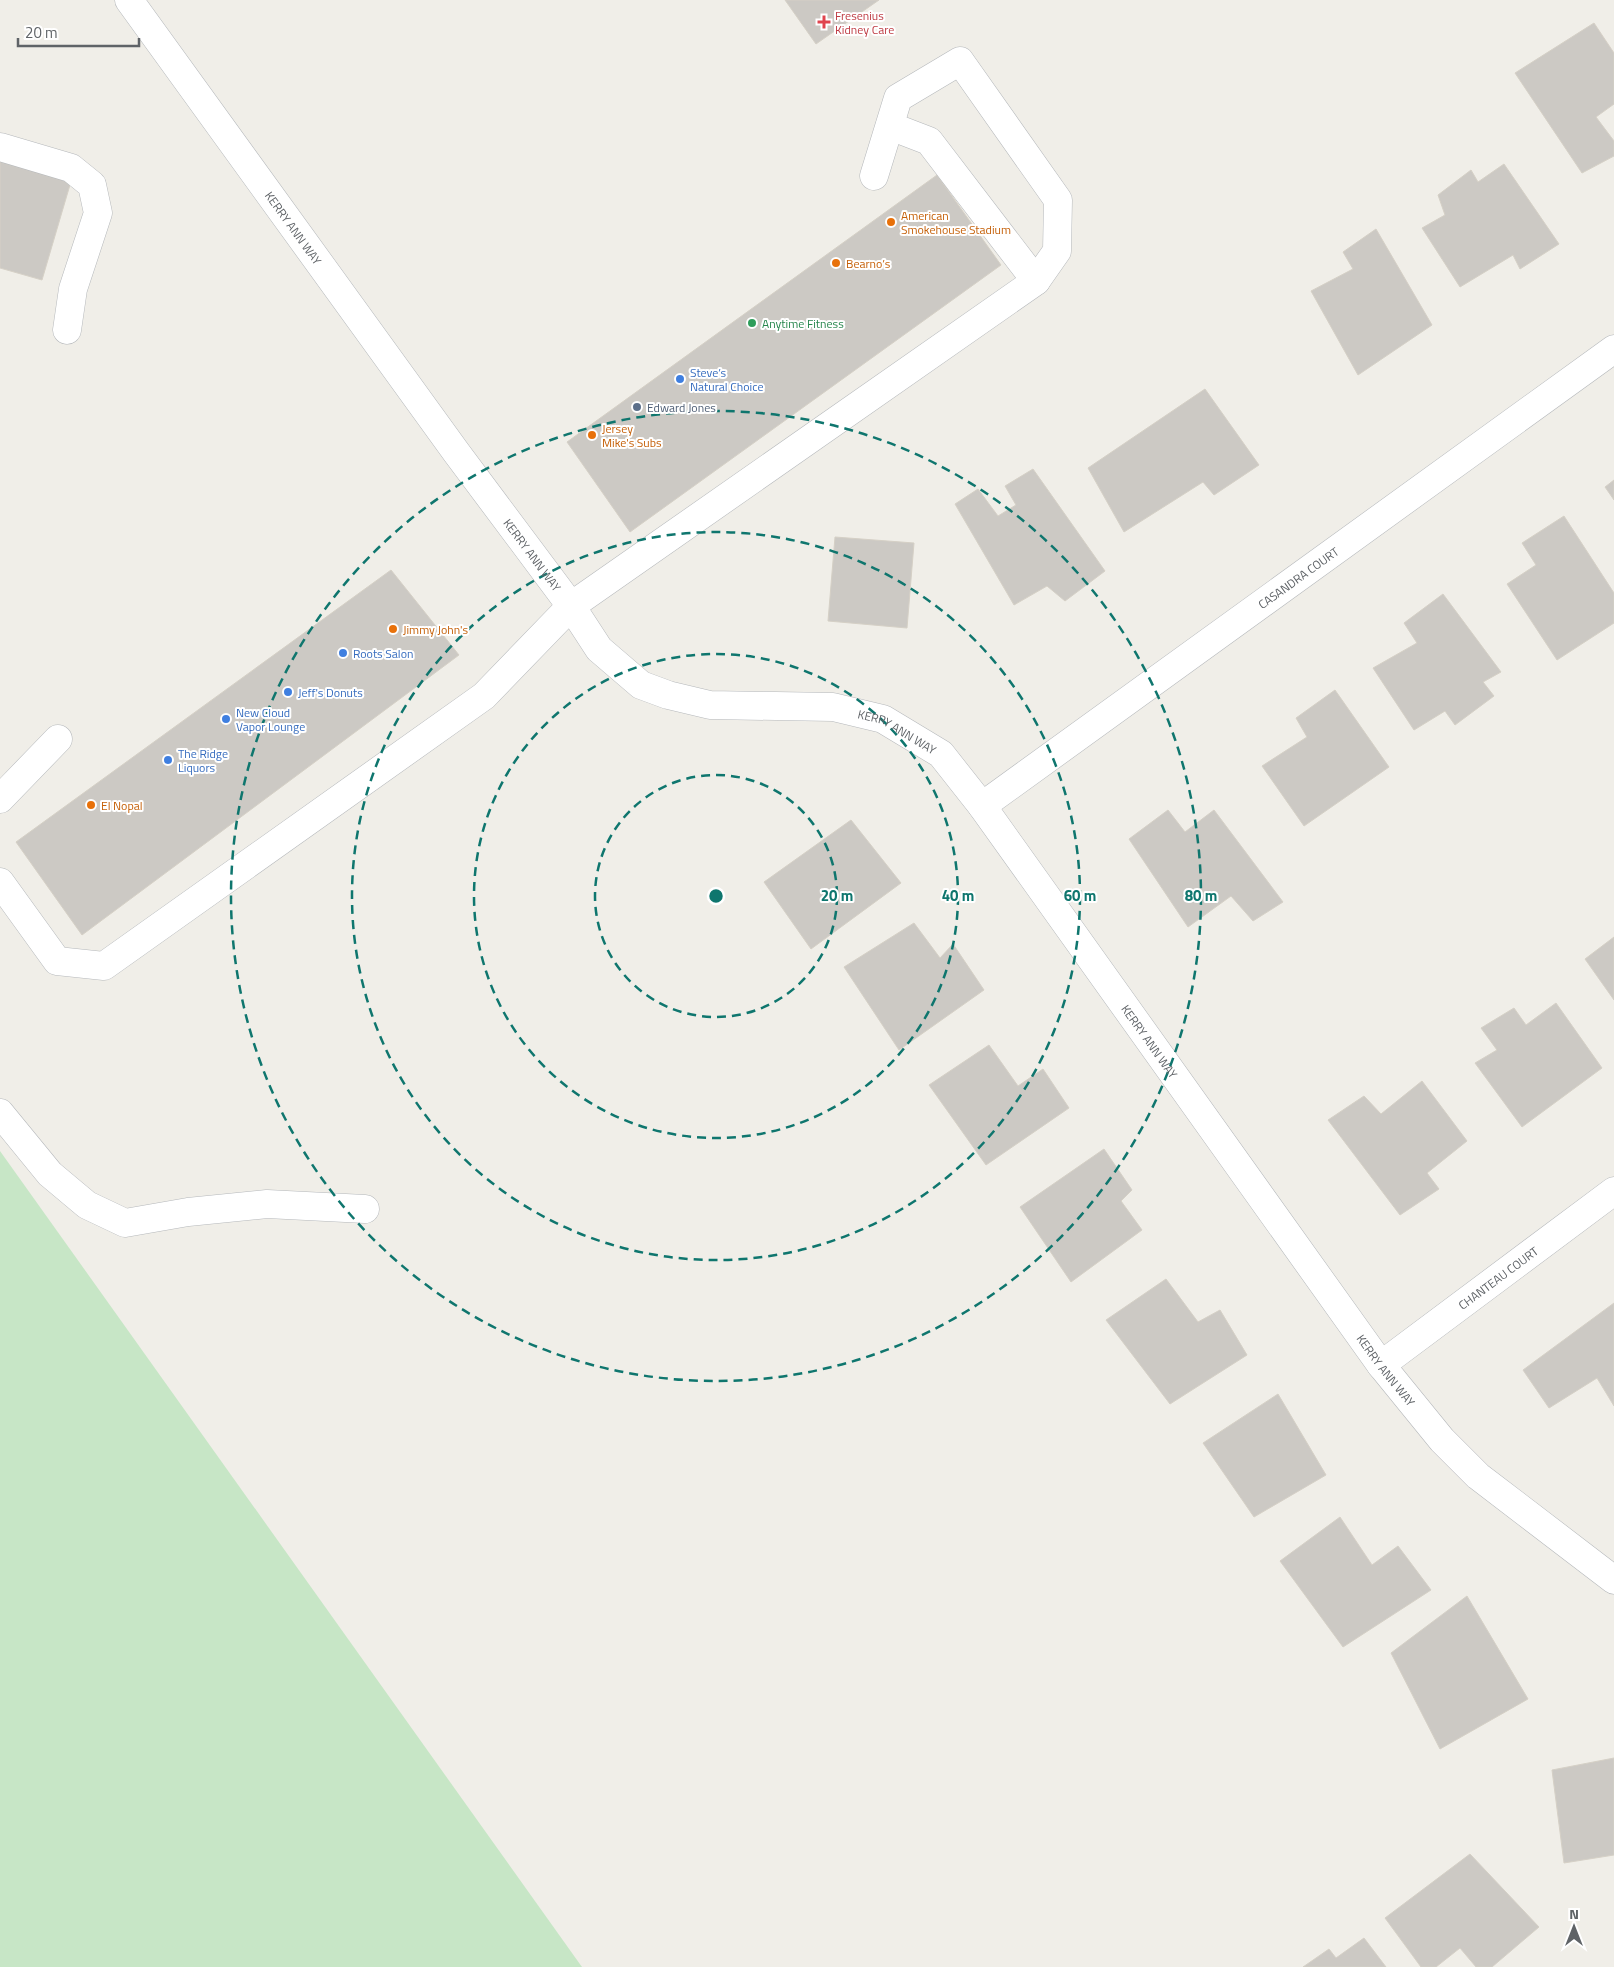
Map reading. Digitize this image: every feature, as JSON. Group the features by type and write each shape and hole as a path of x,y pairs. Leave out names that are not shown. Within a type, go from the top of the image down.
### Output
{"street":[{"name":"KERRY ANN WAY","path":"129,0 450,444 571,606 599,650 641,685 668,695 710,705 833,707 883,720 941,754 982,806 1381,1365 1442,1440 1478,1476 1614,1580"},
{"path":"0,882 57,961 104,966 484,696 571,606 1036,281 1057,251 1058,200 960,61 898,98 874,176"},
{"path":"890,126 929,141 1036,281"},
{"path":"0,147 70,168 92,185 98,213 73,290 67,330"},
{"name":"CASANDRA COURT","path":"982,806 1614,349"},
{"path":"0,799 58,739"},
{"path":"0,1113 50,1174 88,1205 125,1223 188,1212 267,1204 365,1209"},
{"name":"CHANTEAU COURT","path":"1381,1365 1614,1190"}],"green space":[{"path":"0,1151 582,1967 0,1967"}],"building":[{"name":"Fresenius Kidney Care","path":"785,0 879,0 816,44"},
{"path":"1594,23 1614,53 1614,104 1596,117 1614,141 1614,156 1582,173 1515,73"},
{"path":"0,158 72,178 42,280 0,268"},
{"path":"1504,164 1559,244 1520,269 1513,255 1460,287 1422,228 1445,215 1438,195 1471,170 1478,182"},
{"path":"937,175 1001,265 630,532 567,442"},
{"path":"1376,229 1432,325 1358,375 1311,291 1353,269 1343,252"},
{"path":"1205,389 1259,465 1214,495 1203,482 1124,532 1088,468"},
{"path":"1033,469 1105,571 1065,601 1047,586 1014,605 955,504 978,489 998,516 1016,505 1005,486"},
{"path":"1614,480 1614,500 1605,487"},
{"path":"1564,516 1614,593 1614,623 1557,660 1507,584 1536,565 1522,543"},
{"path":"835,537 914,543 907,628 828,621"},
{"path":"391,570 459,655 82,935 16,842"},
{"path":"1443,594 1501,672 1483,682 1494,696 1455,725 1445,711 1414,730 1373,668 1417,643 1404,623"},
{"path":"1335,690 1389,767 1304,826 1262,766 1307,737 1296,718"},
{"path":"1168,810 1185,832 1214,810 1283,902 1253,921 1231,896 1188,927 1129,839"},
{"path":"851,820 901,883 811,949 764,882"},
{"path":"914,923 940,958 953,944 984,990 899,1050 844,967"},
{"path":"1614,937 1614,1000 1585,959"},
{"path":"1556,1003 1602,1068 1522,1127 1475,1063 1497,1050 1481,1028 1514,1008 1526,1025"},
{"path":"989,1045 1018,1086 1043,1069 1069,1108 986,1165 929,1085"},
{"path":"1422,1081 1467,1141 1427,1173 1439,1189 1400,1215 1328,1120 1364,1096 1381,1114"},
{"path":"1104,1149 1132,1190 1121,1201 1142,1230 1071,1282 1020,1207"},
{"path":"1166,1279 1198,1322 1220,1310 1247,1355 1170,1404 1106,1320"},
{"path":"1614,1303 1614,1406 1597,1378 1549,1408 1523,1370"},
{"path":"1278,1394 1326,1475 1254,1517 1203,1443"},
{"path":"1340,1517 1372,1565 1398,1546 1431,1590 1343,1647 1280,1561"},
{"path":"1467,1596 1528,1699 1440,1749 1391,1653"},
{"path":"1614,1758 1614,1855 1564,1863 1552,1770"},
{"path":"1470,1854 1539,1927 1492,1967 1476,1967 1460,1948 1436,1967 1421,1967 1385,1918"},
{"path":"1364,1938 1386,1967 1303,1967 1329,1949 1336,1958"}],"place":[{"name":"Fresenius Kidney Care","path":"824,22"},
{"name":"American Smokehouse Stadium","path":"891,222"},
{"name":"Bearno’s","path":"836,263"},
{"name":"Anytime Fitness","path":"752,323"},
{"name":"Steve’s Natural Choice","path":"680,379"},
{"name":"Edward Jones","path":"637,407"},
{"name":"Jersey Mike's Subs","path":"592,435"},
{"name":"Jimmy John's","path":"393,629"},
{"name":"Roots Salon","path":"343,653"},
{"name":"Jeff's Donuts","path":"288,692"},
{"name":"New Cloud Vapor Lounge","path":"226,719"},
{"name":"The Ridge Liquors","path":"168,760"},
{"name":"El Nopal","path":"91,805"}]}
